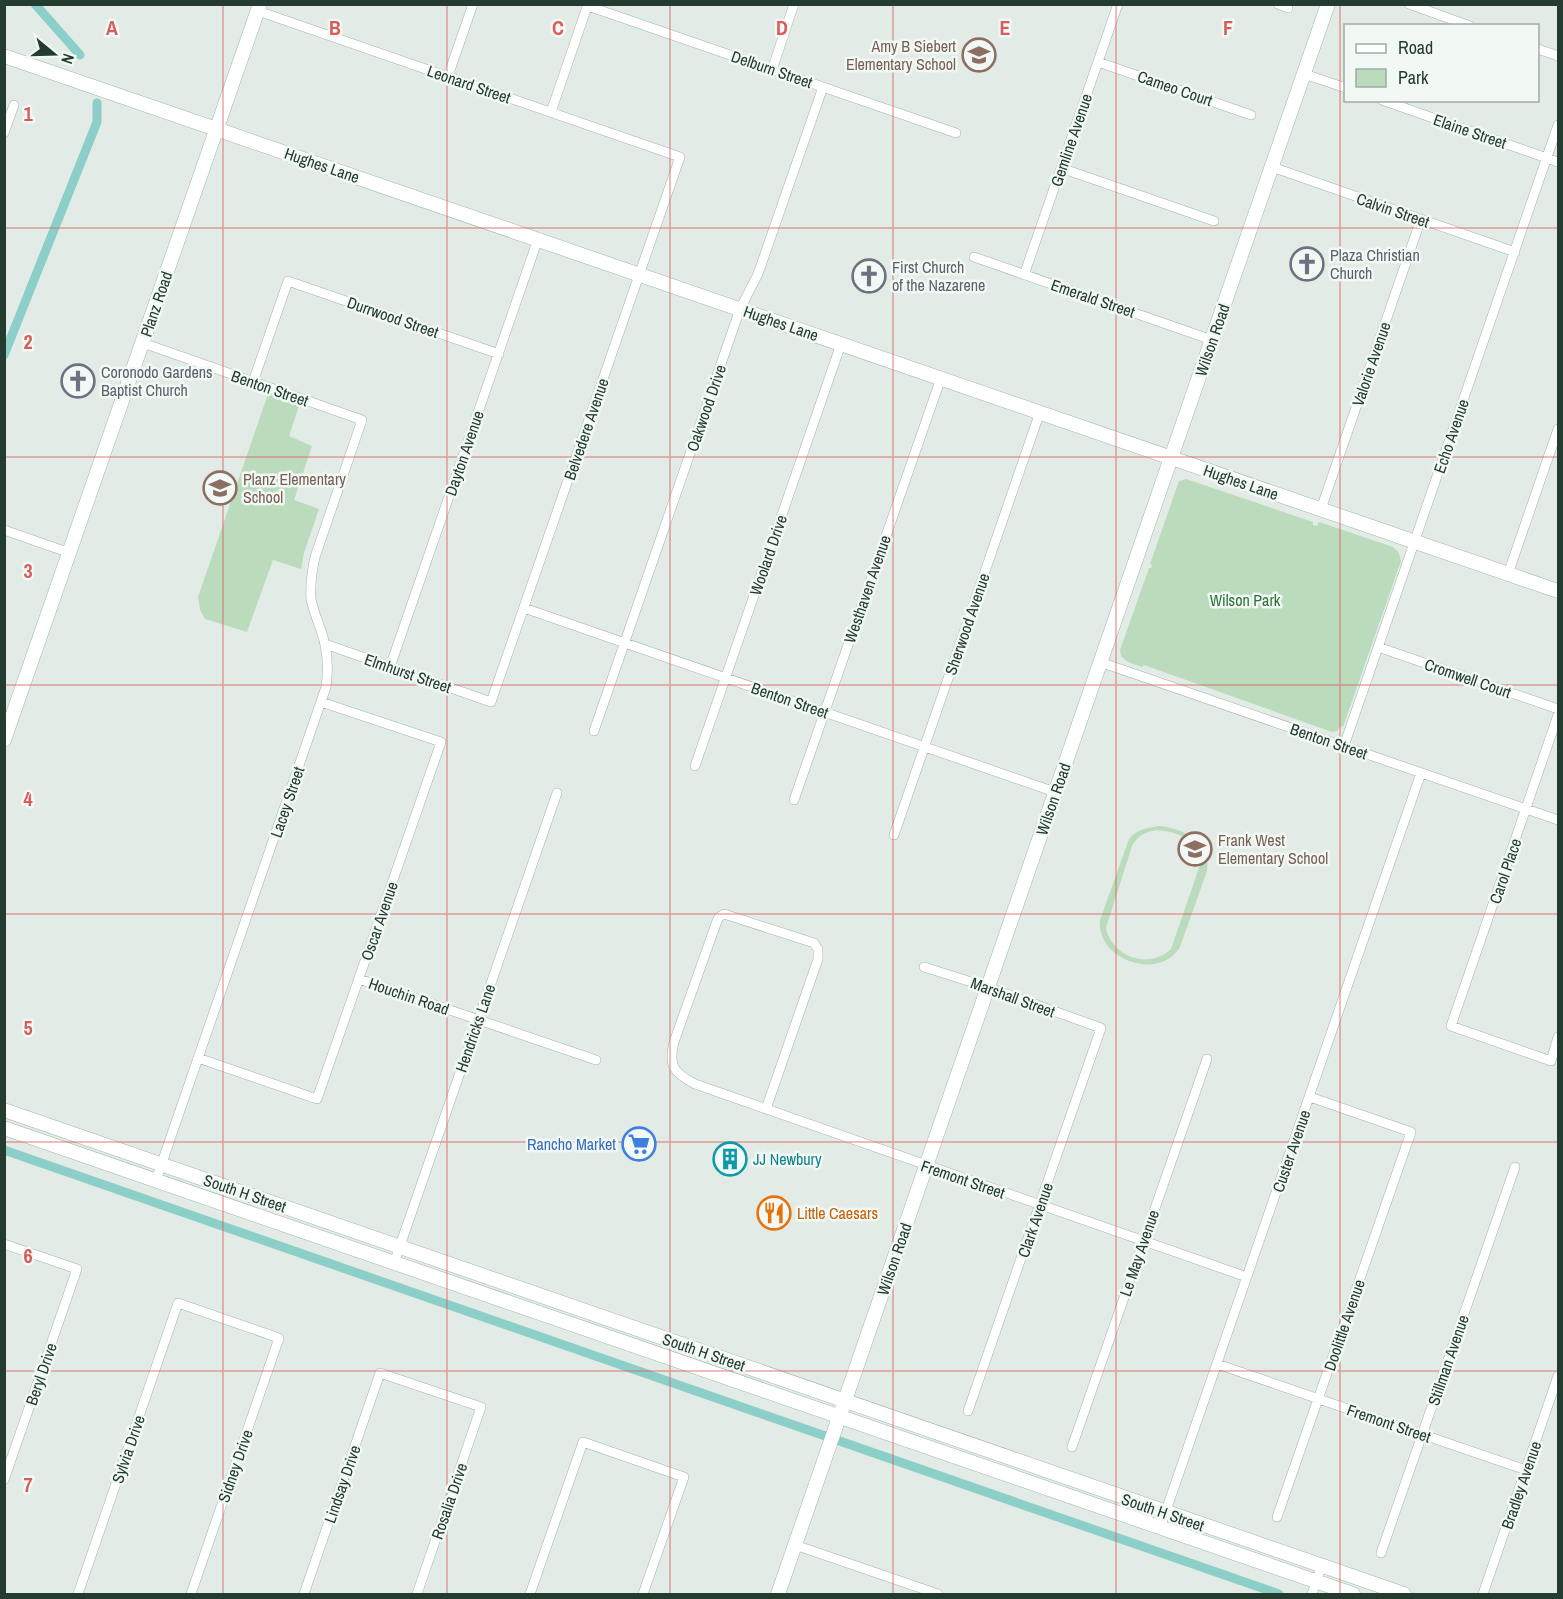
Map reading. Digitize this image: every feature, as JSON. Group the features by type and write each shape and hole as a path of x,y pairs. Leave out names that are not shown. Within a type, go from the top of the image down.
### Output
{"street":[{"path":"448,76 473,4"},
{"path":"772,70 794,4"},
{"name":"Gemline Avenue","path":"1024,275 1118,4"},
{"path":"1278,4 1288,8"},
{"name":"Wilson Road","path":"778,1594 1328,4"},
{"path":"1409,4 1464,24"},
{"path":"551,112 588,5"},
{"name":"Delburn Street","path":"588,5 956,133"},
{"name":"Leonard Street","path":"259,8 680,157"},
{"name":"Planz Road","path":"4,740 259,8"},
{"path":"1539,49 1558,56"},
{"name":"Hughes Lane","path":"4,56 1558,591"},
{"name":"Cameo Court","path":"1098,62 1251,115"},
{"path":"1304,74 1344,87"},
{"name":"Oakwood Drive","path":"594,731 740,309 758,274 823,87"},
{"name":"Elaine Street","path":"1388,102 1558,162"},
{"path":"4,133 14,105"},
{"name":"Echo Avenue","path":"1344,746 1558,125"},
{"name":"Belvedere Avenue","path":"491,702 680,157"},
{"name":"Calvin Street","path":"1272,167 1515,252"},
{"path":"1061,168 1214,221"},
{"name":"Valorie Avenue","path":"1320,509 1421,219"},
{"name":"Dayton Avenue","path":"390,667 538,239"},
{"name":"Emerald Street","path":"974,257 1212,339"},
{"name":"Durrwood Street","path":"253,382 288,281 499,354"},
{"name":"Benton Street","path":"143,344 363,420"},
{"name":"Woolard Drive","path":"695,766 841,344"},
{"name":"Westhaven Avenue","path":"794,800 941,378"},
{"name":"Sherwood Avenue","path":"894,835 1040,412"},
{"name":"Lacey Street","path":"156,1180 326,687 328,673 325,644 312,600 310,586 312,570 363,420"},
{"path":"1508,574 1558,429"},
{"path":"4,530 70,553"},
{"name":"Benton Street","path":"524,608 1055,792"},
{"name":"Elmhurst Street","path":"325,644 491,702"},
{"name":"Cromwell Court","path":"1378,646 1558,709"},
{"name":"Benton Street","path":"1100,662 1558,820"},
{"name":"Oscar Avenue","path":"198,1058 317,1099 441,742 321,702"},
{"name":"Carol Place","path":"1558,715 1451,1026 1551,1060 1558,1037"},
{"name":"Custer Avenue","path":"1160,1528 1421,773"},
{"name":"Hendricks Lane","path":"394,1263 557,793"},
{"name":"Fremont Street","path":"766,1109 818,959 819,950 813,943 724,914 719,917 674,1042 671,1055 672,1065 680,1076 695,1084 926,1166 1247,1277"},
{"name":"Marshall Street","path":"924,967 1101,1028"},
{"name":"Houchin Road","path":"359,979 596,1060"},
{"name":"Clark Avenue","path":"968,1411 1101,1028"},
{"name":"Le May Avenue","path":"1072,1447 1207,1059"},
{"name":"Doolittle Avenue","path":"1277,1518 1411,1132 1310,1097"},
{"name":"South H Street","path":"4,1110 1404,1594"},
{"name":"South H Street","path":"4,1128 1160,1528 1314,1588 1353,1594"},
{"name":"Stillman Avenue","path":"1381,1553 1515,1167"},
{"name":"Beryl Drive","path":"4,1244 77,1269 4,1480"},
{"name":"Sidney Drive","path":"178,1303 279,1338 191,1594"},
{"name":"Sylvia Drive","path":"78,1594 178,1303"},
{"name":"Fremont Street","path":"1217,1364 1526,1470"},
{"name":"Rosalia Drive","path":"380,1373 482,1407 417,1594"},
{"name":"Lindsay Drive","path":"304,1594 380,1373"},
{"name":"Bradley Avenue","path":"1483,1594 1558,1381"},
{"path":"530,1594 583,1442 684,1477 643,1594"},
{"path":"795,1545 938,1594"},
{"path":"1314,1588 1322,1565"}],"green space":[{"path":"268,394 299,406 289,436 312,446 294,500 319,509 301,569 273,560 247,632 205,619 200,610 198,597"},
{"name":"Wilson Park","path":"1186,479 1313,522 1313,525 1317,526 1319,522 1393,547 1399,553 1401,561 1343,727 1341,726 1337,731 1332,732 1144,665 1142,667 1133,664 1121,656 1120,650 1149,568 1151,568 1150,564 1179,481"},
{"path":"1159,826 1178,830 1194,839 1205,852 1207,871 1180,947 1170,958 1158,963 1131,962 1108,946 1101,934 1100,920 1129,839 1139,831","holes":["1165,831 1179,835 1190,842 1201,862 1171,949 1152,959 1132,957 1123,953 1116,946 1106,928 1132,846 1145,833"]}],"waterway":[{"path":"35,4 80,55"},
{"path":"4,355 97,122 97,103"},
{"path":"4,1150 1279,1594"}],"place":[{"name":"Amy B Siebert Elementary School","path":"979,55"},
{"name":"Plaza Christian Church","path":"1307,264"},
{"name":"First Church of the Nazarene","path":"869,276"},
{"name":"Coronodo Gardens Baptist Church","path":"78,381"},
{"name":"Planz Elementary School","path":"220,488"},
{"name":"Frank West Elementary School","path":"1195,849"},
{"name":"Rancho Market","path":"639,1144"},
{"name":"JJ Newbury","path":"730,1159"},
{"name":"Little Caesars","path":"774,1213"}]}
